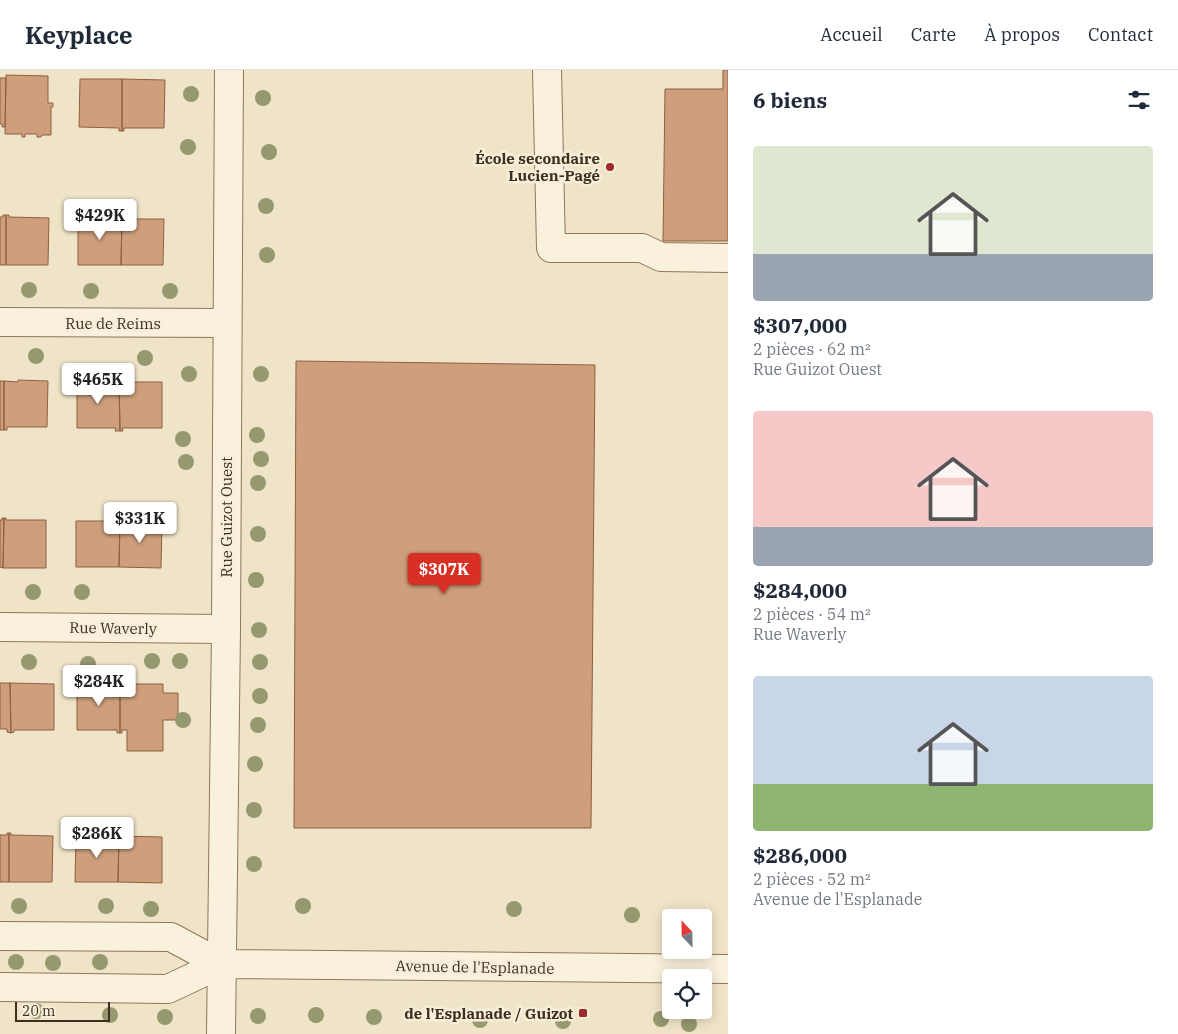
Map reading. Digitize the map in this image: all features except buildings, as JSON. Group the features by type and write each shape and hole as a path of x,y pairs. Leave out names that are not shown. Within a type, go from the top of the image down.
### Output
{"street":[{"name":"Rue Guizot Ouest","path":"220,1034 226,629 229,70"},
{"path":"547,70 551,248 642,248 661,257 728,258"},
{"name":"Rue de Reims","path":"0,322 227,323"},
{"name":"Rue Waverly","path":"0,627 226,629"},
{"name":"Avenue de l'Esplanade","path":"0,936 170,937 221,964"},
{"name":"Avenue de l'Esplanade","path":"0,987 168,989 221,964 728,969"}],"place":[{"name":"École secondaire Lucien-Pagé","path":"610,167"},
{"name":"de l'Esplanade / Guizot","path":"583,1013"}]}
